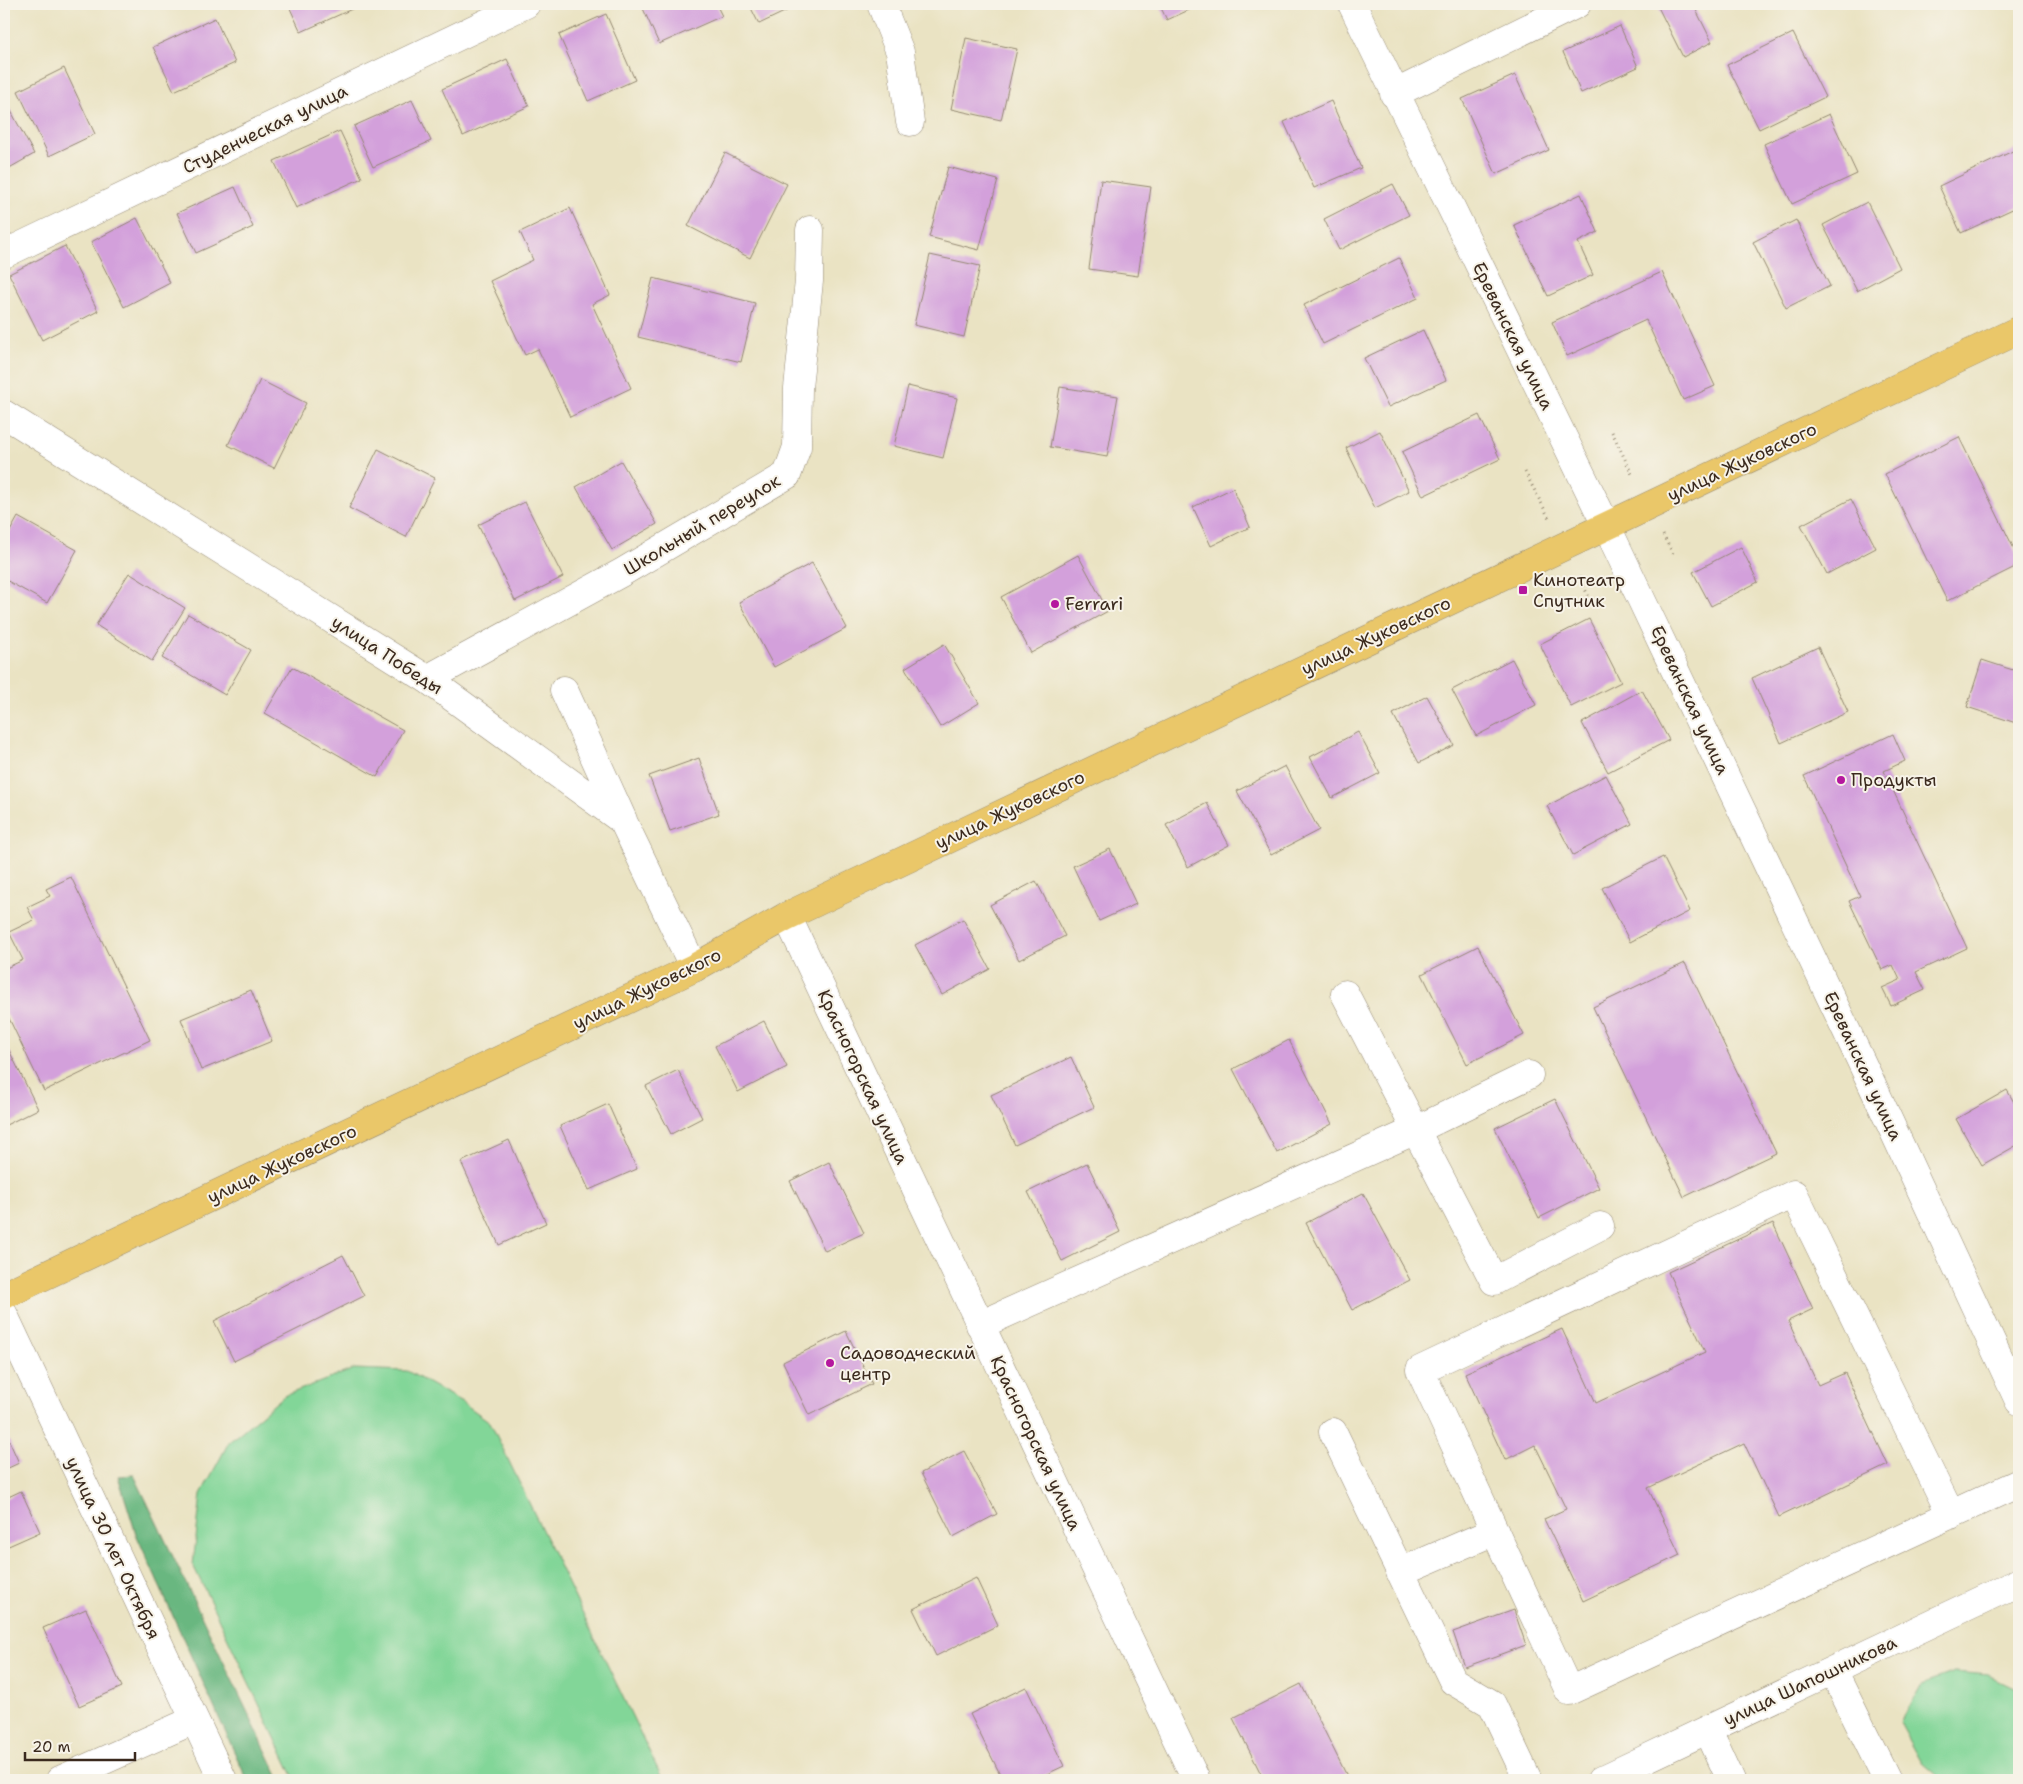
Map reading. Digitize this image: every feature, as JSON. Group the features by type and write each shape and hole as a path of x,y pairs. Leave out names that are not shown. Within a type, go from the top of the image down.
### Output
{"main road":[{"name":"улица Жуковского","path":"4,1295 694,968 786,916 2019,330"}],"street":[{"name":"Студенческая улица","path":"4,254 526,4"},
{"path":"881,4 900,52 910,122"},
{"name":"Ереванская улица","path":"1352,4 1394,94 1606,525 1874,1087 2019,1401"},
{"path":"1394,94 1577,4"},
{"name":"Школьный переулок","path":"428,679 621,574 787,475 797,447 798,388 809,281 810,230"},
{"name":"улица Победы","path":"4,414 428,679 623,821 694,968"},
{"path":"564,690 623,821"},
{"name":"Красногорская улица","path":"786,916 1196,1780"},
{"path":"1345,994 1494,1281 1600,1226"},
{"path":"980,1325 1416,1130 1529,1075"},
{"path":"1951,1515 1794,1194 1420,1370 1569,1691 1951,1515 2019,1483"},
{"name":"улица 30 лет Октября","path":"4,1315 222,1780"},
{"path":"1333,1432 1453,1681 1492,1704 1528,1780"},
{"path":"1400,1572 1495,1531"},
{"name":"улица Шапошникова","path":"1601,1780 2019,1582"},
{"path":"1832,1671 1887,1780"},
{"path":"60,1780 194,1720"},
{"path":"1708,1730 1731,1780"}],"green space":[{"path":"354,1369 407,1371 462,1402 490,1422 663,1780 295,1780 193,1565 201,1494 229,1442 284,1396"},
{"path":"134,1475 280,1780 247,1780 136,1534 118,1476"},
{"path":"1955,1672 1990,1675 2019,1689 2019,1780 1942,1780 1922,1763 1900,1723 1922,1684"}],"building":[{"path":"288,4 363,4 301,32"},
{"path":"641,4 716,4 722,16 659,44"},
{"path":"749,4 801,4 759,24"},
{"path":"1159,4 1202,4 1167,20"},
{"path":"1693,4 1712,42 1683,57 1657,5"},
{"path":"606,14 635,80 588,101 559,35"},
{"path":"215,18 235,63 174,91 153,47"},
{"path":"1620,26 1638,67 1581,93 1563,52"},
{"path":"1793,33 1825,97 1759,129 1727,65"},
{"path":"966,38 1017,49 1001,120 951,109"},
{"path":"507,59 529,106 463,136 442,89"},
{"path":"64,68 95,134 49,156 18,91"},
{"path":"1515,75 1549,150 1496,174 1462,99"},
{"path":"4,98 34,154 4,171"},
{"path":"412,100 431,141 373,167 354,126"},
{"path":"1331,101 1361,168 1314,188 1284,122"},
{"path":"1829,114 1857,174 1792,204 1764,144"},
{"path":"340,131 362,178 296,208 274,161"},
{"path":"2019,148 2019,206 1961,233 1939,186"},
{"path":"725,153 787,184 750,258 688,226"},
{"path":"948,167 998,180 979,250 929,237"},
{"path":"1101,180 1151,187 1138,276 1089,269"},
{"path":"1393,184 1409,215 1339,250 1324,219"},
{"path":"235,187 253,227 196,253 177,213"},
{"path":"1581,194 1598,232 1578,242 1593,275 1548,296 1514,225"},
{"path":"1867,202 1900,268 1857,291 1823,225"},
{"path":"570,208 610,295 592,304 631,388 570,417 538,349 525,355 490,281 533,260 520,232"},
{"path":"137,218 170,283 124,307 91,242"},
{"path":"1796,220 1830,286 1786,308 1753,242"},
{"path":"65,246 98,311 42,340 9,274"},
{"path":"930,255 980,266 964,337 914,325"},
{"path":"1399,258 1418,298 1323,344 1304,305"},
{"path":"1662,272 1715,386 1683,400 1646,320 1567,356 1552,322"},
{"path":"653,278 755,303 741,362 638,337"},
{"path":"1423,330 1446,380 1388,407 1364,358"},
{"path":"260,380 306,403 274,468 228,445"},
{"path":"908,386 957,398 943,458 894,446"},
{"path":"1060,387 1118,396 1107,457 1050,447"},
{"path":"1479,415 1500,459 1423,496 1402,452"},
{"path":"1380,431 1409,491 1375,508 1346,448"},
{"path":"1959,437 2019,559 2019,565 1947,601 1885,474"},
{"path":"378,449 435,478 406,537 349,508"},
{"path":"621,461 657,524 612,550 576,487"},
{"path":"1233,488 1250,527 1211,546 1193,507"},
{"path":"1851,499 1876,548 1827,574 1801,525"},
{"path":"525,502 563,577 515,601 478,525"},
{"path":"18,517 77,550 47,603 4,579 4,542"},
{"path":"1741,547 1758,582 1711,606 1693,572"},
{"name":"Ferrari","path":"1078,555 1108,611 1031,653 1001,597"},
{"path":"812,563 847,628 774,667 739,602"},
{"path":"129,573 185,608 152,661 96,625"},
{"path":"188,614 251,650 225,695 162,658"},
{"path":"1589,619 1621,682 1571,707 1540,644"},
{"path":"944,644 979,703 940,727 905,668"},
{"path":"1818,647 1848,712 1781,743 1752,678"},
{"path":"1512,659 1536,705 1476,736 1452,690"},
{"path":"1982,660 2019,672 2019,724 1967,707"},
{"path":"292,667 403,730 377,777 265,713"},
{"path":"1642,690 1669,740 1608,772 1582,723"},
{"path":"1427,696 1454,745 1419,763 1393,714"},
{"path":"1358,732 1380,773 1332,798 1310,757"},
{"path":"1893,734 1905,761 1884,771 1967,948 1916,972 1925,990 1891,1006 1882,988 1900,980 1893,965 1882,970 1849,901 1860,896 1804,776"},
{"path":"699,758 719,814 670,831 649,776"},
{"path":"1285,766 1319,830 1271,855 1237,791"},
{"path":"1606,775 1632,824 1573,855 1547,806"},
{"path":"1207,803 1229,845 1188,867 1166,825"},
{"path":"1110,849 1136,904 1099,921 1073,866"},
{"path":"1663,857 1690,911 1630,942 1602,888"},
{"path":"71,877 150,1040 44,1091 4,1008 4,969 23,960 9,932 34,920 27,907 50,896 46,889"},
{"path":"1036,881 1065,936 1019,960 990,905"},
{"path":"963,919 990,969 942,995 915,945"},
{"path":"1478,946 1524,1035 1467,1064 1422,974"},
{"path":"1685,963 1776,1153 1684,1197 1593,1007"},
{"path":"251,990 272,1041 201,1070 181,1019"},
{"path":"764,1021 787,1067 738,1092 715,1046"},
{"path":"4,1040 38,1109 4,1126"},
{"path":"1289,1040 1332,1124 1277,1153 1233,1069"},
{"path":"1071,1057 1094,1107 1015,1145 991,1095"},
{"path":"678,1070 702,1118 671,1134 646,1086"},
{"path":"2007,1090 2019,1111 2019,1144 1982,1165 1956,1119"},
{"path":"1555,1099 1599,1188 1539,1218 1495,1128"},
{"path":"608,1104 637,1169 589,1190 560,1126"},
{"path":"509,1140 546,1223 499,1245 461,1162"},
{"path":"829,1162 864,1233 825,1251 790,1181"},
{"path":"1087,1163 1120,1232 1062,1261 1028,1192"},
{"path":"1363,1193 1410,1280 1352,1310 1306,1223"},
{"path":"1773,1223 1813,1309 1788,1321 1818,1385 1845,1373 1888,1465 1779,1517 1744,1443 1648,1488 1680,1555 1583,1601 1544,1519 1566,1509 1535,1445 1505,1460 1465,1373 1562,1329 1596,1403 1705,1352 1668,1272"},
{"path":"343,1255 364,1296 234,1361 214,1321"},
{"path":"846,1331 872,1384 809,1415 783,1362"},
{"path":"4,1429 19,1463 4,1470"},
{"path":"964,1451 997,1514 953,1537 921,1473"},
{"path":"21,1491 40,1532 4,1548 4,1499"},
{"path":"976,1578 998,1625 936,1656 913,1609"},
{"path":"86,1609 122,1687 79,1706 43,1628"},
{"path":"1514,1610 1526,1645 1465,1667 1453,1632"},
{"path":"1301,1684 1349,1780 1264,1780 1233,1718"},
{"path":"1026,1687 1064,1766 1034,1780 1003,1780 970,1714"}],"place":[{"name":"Кинотеатр Спутник","path":"1523,590"},
{"name":"Ferrari","path":"1055,604"},
{"name":"Продукты","path":"1841,780"},
{"name":"Садоводческий центр","path":"830,1363"}]}
